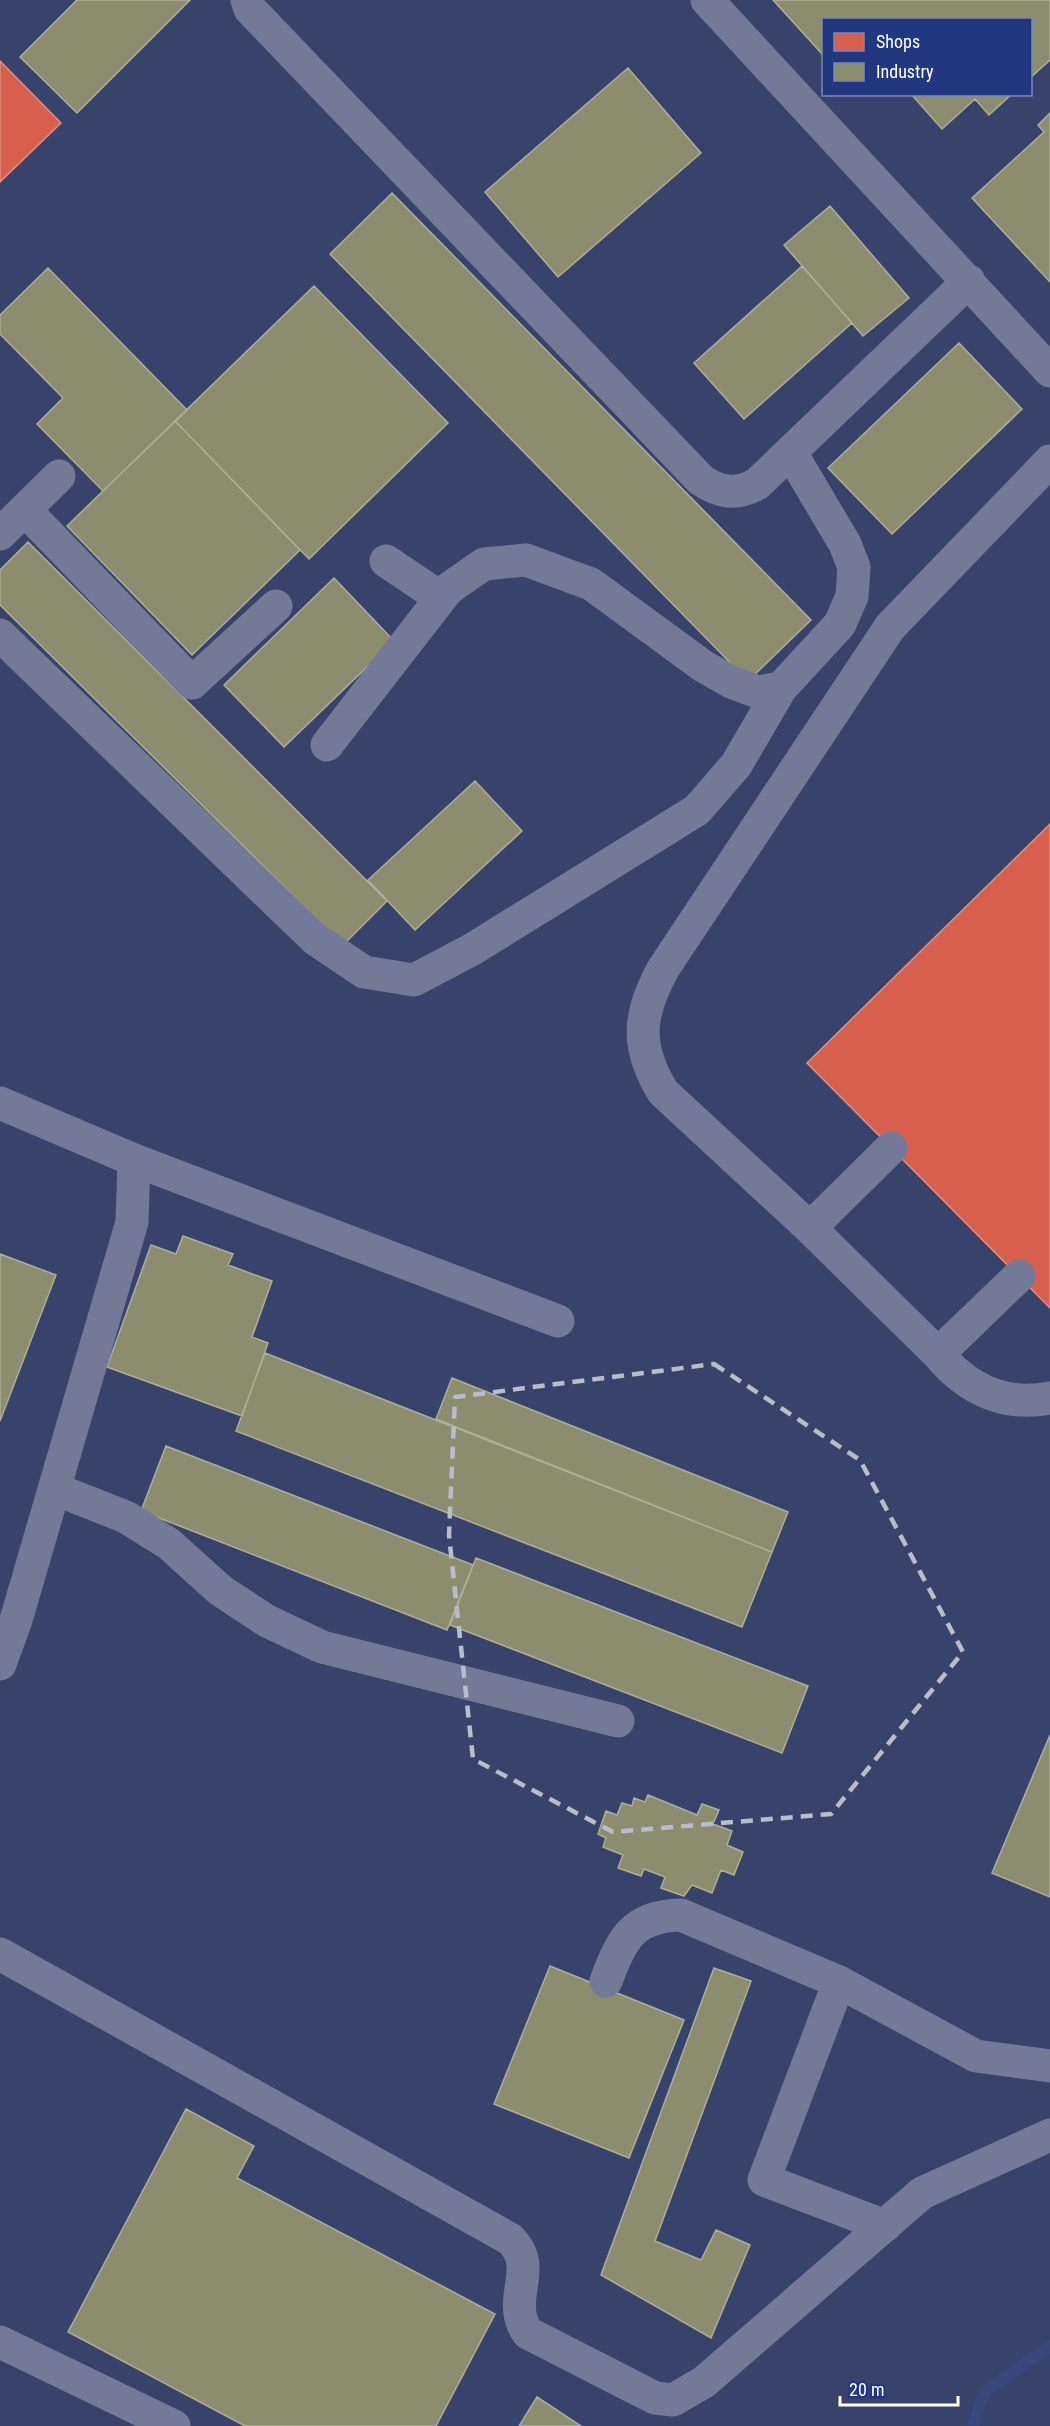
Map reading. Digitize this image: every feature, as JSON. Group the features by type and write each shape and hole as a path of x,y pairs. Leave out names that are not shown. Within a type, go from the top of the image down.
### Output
{"lane":[{"path":"246,0 250,9 701,480 722,491 746,490 757,484 969,281"},
{"path":"708,0 1050,371"},
{"path":"0,635 315,939 364,972 414,980 471,950 697,810 736,765 781,688 840,624 852,596 854,567 845,544 791,453"},
{"path":"1050,461 890,627 663,969 649,996 642,1026 644,1049 651,1071 663,1092 810,1228 938,1354 954,1374 975,1388 999,1398 1031,1401 1050,1398"},
{"path":"0,534 59,476"},
{"path":"25,510 192,683 276,606"},
{"path":"327,745 448,589 484,564 526,560 591,584 703,666 731,682 759,692 781,688"},
{"path":"386,561 441,598"},
{"path":"0,1103 134,1160 558,1321"},
{"path":"810,1228 891,1148"},
{"path":"0,1664 16,1620 132,1222 134,1160"},
{"path":"938,1354 1019,1276"},
{"path":"55,1489 126,1517 169,1544 220,1590 267,1622 322,1647 618,1721"},
{"path":"606,1981 619,1948 630,1933 645,1921 662,1916 681,1915 839,1982 976,2056 1050,2066"},
{"path":"0,1954 510,2239 518,2247 524,2265 518,2305 519,2317 528,2333 655,2398 673,2400 704,2382 922,2193 1050,2135"},
{"path":"839,1982 764,2180 885,2226"},
{"path":"0,2342 174,2426"}],"highlighted area":[{"path":"714,1364 860,1460 963,1652 831,1814 613,1832 473,1759 449,1535 455,1397"}],"building: Shops":[{"path":"0,61 61,123 0,182"},
{"path":"1050,824 1050,1308 807,1063"}],"building: Industry":[{"path":"77,0 190,0 77,113 20,57"},
{"path":"773,0 1050,0 1050,60 1032,76 1032,18 822,18 822,54"},
{"path":"628,68 701,153 558,277 485,192"},
{"path":"913,96 1010,96 989,115 975,99 942,129"},
{"path":"1050,113 1050,282 972,198 1044,132 1038,125"},
{"path":"392,193 811,620 748,681 330,254"},
{"path":"830,206 909,298 863,336 784,245"},
{"path":"802,266 852,323 744,419 694,363"},
{"path":"48,268 187,410 103,491 37,424 63,398 0,334 0,315"},
{"path":"314,286 448,423 309,559 175,421"},
{"path":"959,343 1022,409 892,534 828,468"},
{"path":"175,421 300,550 192,655 67,526"},
{"path":"28,542 387,901 343,945 0,605 0,570"},
{"path":"334,578 394,641 284,747 224,685"},
{"path":"475,781 522,831 415,930 368,880"},
{"path":"183,1236 233,1254 228,1265 272,1281 252,1337 268,1343 242,1416 107,1367 151,1245 176,1254"},
{"path":"0,1254 56,1275 0,1421"},
{"path":"265,1353 772,1552 742,1627 236,1431"},
{"path":"452,1378 788,1512 772,1552 436,1419"},
{"path":"166,1446 473,1565 447,1630 141,1511"},
{"path":"476,1558 808,1686 782,1753 450,1625"},
{"path":"1050,1735 1050,1897 992,1873"},
{"path":"648,1795 697,1815 702,1804 719,1810 713,1824 732,1831 727,1845 743,1852 734,1875 721,1870 712,1893 692,1885 684,1896 661,1888 665,1877 644,1869 641,1876 618,1868 623,1855 603,1847 606,1838 598,1834 606,1811 617,1815 622,1803 632,1806 634,1798 645,1802"},
{"path":"550,1966 684,2020 629,2158 494,2104"},
{"path":"714,1968 751,1981 655,2241 701,2260 716,2230 750,2245 711,2338 601,2275"},
{"path":"186,2109 254,2146 237,2178 495,2314 436,2426 245,2426 68,2332"},
{"path":"537,2397 581,2426 519,2426"}],"waterway":[{"path":"973,2426 984,2392 1050,2346"}]}
